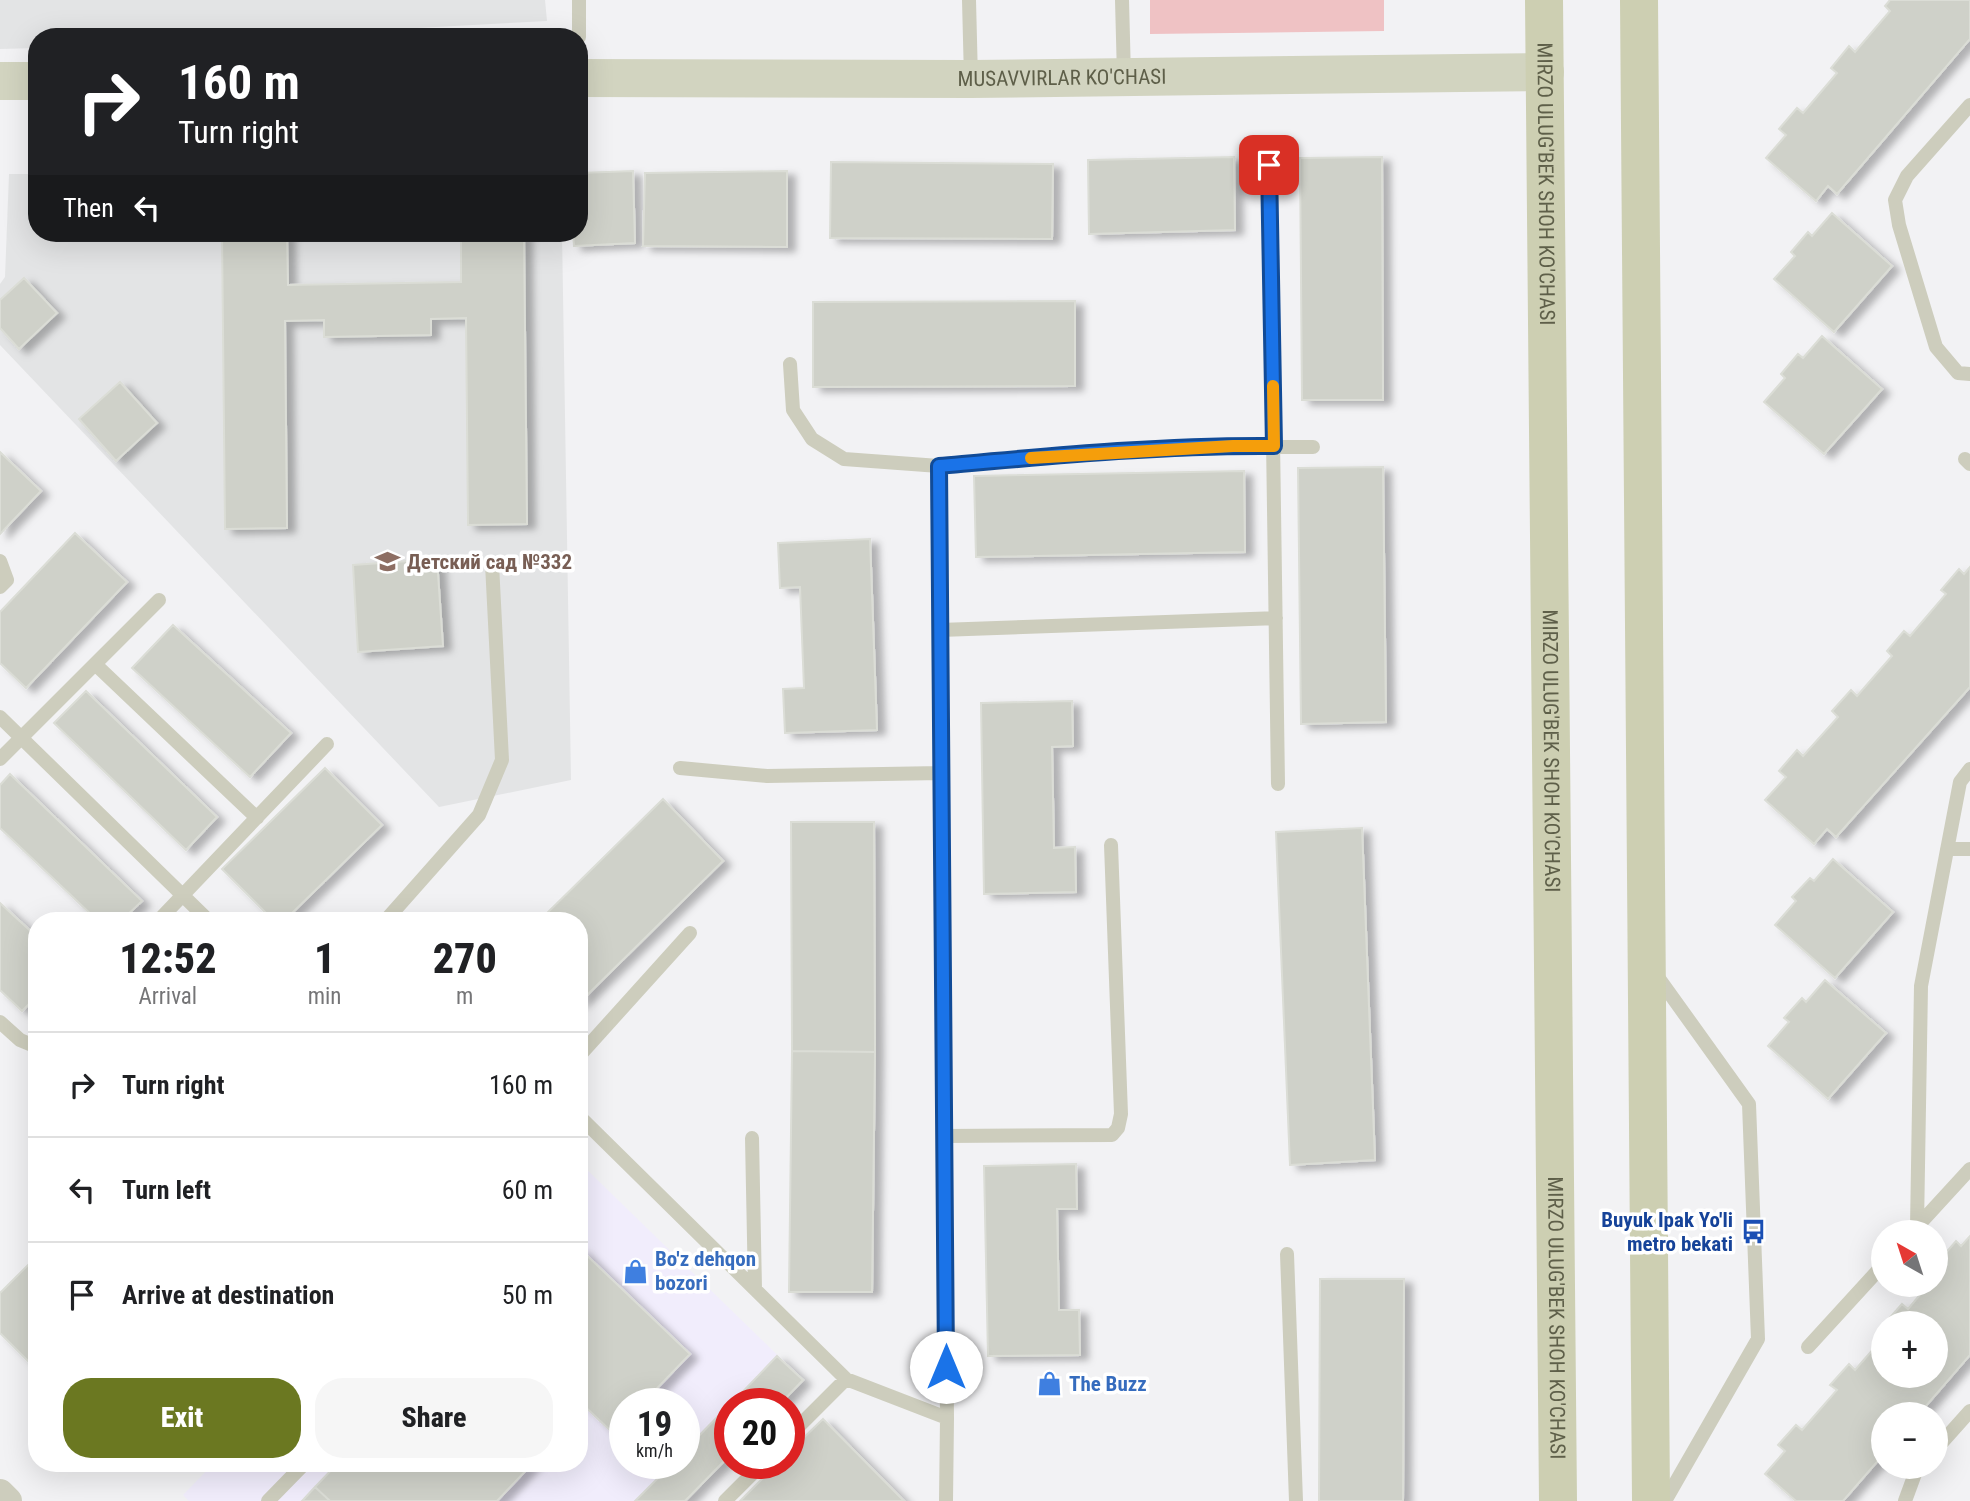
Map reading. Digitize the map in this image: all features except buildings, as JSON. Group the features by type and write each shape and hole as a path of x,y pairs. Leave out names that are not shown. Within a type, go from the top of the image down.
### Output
{"main road":[{"name":"MIRZO ULUG'BEK SHOH KO'CHASI","path":"1544,0 1558,1501"},
{"path":"1639,0 1651,1501"}],"street":[{"name":"MUSAVVIRLAR KO'CHASI","path":"588,78 971,79 1545,72"},
{"path":"0,81 28,81"},
{"path":"0,1493 8,1501"}],"lane":[{"path":"579,0 579,28"},
{"path":"970,0 971,79"},
{"path":"1122,0 1124,77"},
{"path":"1970,105 1908,176 1895,201 1899,225 1936,347 1958,373 1970,374"},
{"path":"1269,165 1278,784"},
{"path":"790,364 793,410 813,439 844,459 939,466 1056,455 1233,446 1313,447"},
{"path":"939,466 947,1418 943,1499"},
{"path":"0,561 7,580 0,587"},
{"path":"393,912 479,815 502,760 492,564"},
{"path":"0,759 159,600"},
{"path":"940,630 1276,618"},
{"path":"95,664 257,818"},
{"path":"0,717 200,912"},
{"path":"167,912 327,744"},
{"path":"680,768 767,776 941,774"},
{"path":"1915,1220 1921,986 1960,782 1970,769"},
{"path":"945,1136 1112,1135 1118,1128 1121,1114 1111,845"},
{"path":"1947,849 1970,849"},
{"path":"588,1046 690,933"},
{"path":"1646,961 1749,1104 1758,1339 1665,1501"},
{"path":"0,1021 20,1040 28,1043"},
{"path":"588,1125 846,1379 947,1418"},
{"path":"752,1138 755,1289"},
{"path":"1923,1220 1970,1169"},
{"path":"1287,1254 1296,1501"},
{"path":"1808,1347 1871,1278"},
{"path":"805,1420 846,1379"},
{"path":"1948,1435 1970,1410"},
{"path":"268,1501 296,1472"},
{"path":"725,1501 747,1479"},
{"path":"1905,1501 1913,1479"}],"shaded area":[{"path":"0,0 545,0 547,21 416,28 28,28 28,48 0,49"},
{"path":"1150,0 1384,0 1384,31 1150,34"},
{"name":"Детский сад №332","path":"9,174 28,174 28,242 562,242 571,780 439,807 0,345 0,284 5,277"},
{"name":"Bo'z dehqon bozori","path":"588,1171 803,1380 795,1388 714,1388 714,1471 685,1501 189,1501 183,1495 205,1472 588,1472"}],"slow traffic":[{"path":"1031,458 1274,446 1273,386"}],"place":[{"name":"Детский сад №332","path":"387,562"},
{"name":"Buyuk Ipak Yo'li metro bekati","path":"1753,1232"},
{"name":"Bo'z dehqon bozori","path":"635,1271"},
{"name":"The Buzz","path":"1049,1384"}],"route":[{"path":"946,1367 939,466 1056,455 1274,446 1269,165"}]}
